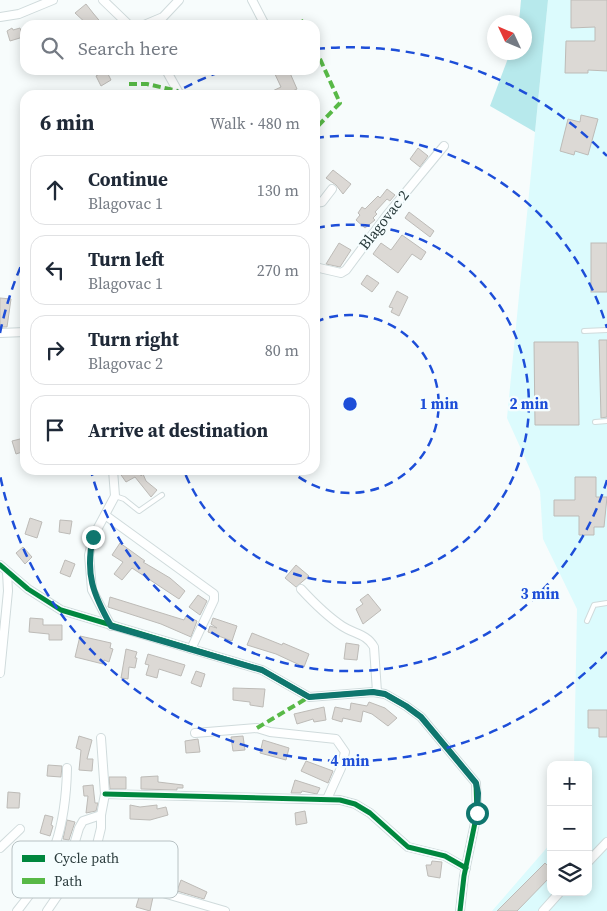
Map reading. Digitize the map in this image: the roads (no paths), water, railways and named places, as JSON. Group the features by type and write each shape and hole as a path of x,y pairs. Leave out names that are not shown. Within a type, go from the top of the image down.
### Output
{"street":[{"path":"0,17 19,14 53,0"},
{"path":"103,0 124,20"},
{"path":"156,20 163,17 179,0"},
{"path":"252,0 262,20"},
{"path":"169,75 177,90"},
{"name":"Blagovac 2","path":"320,268 341,273 346,270 387,215 444,146"},
{"path":"320,202 332,188"},
{"path":"0,333 20,332"},
{"path":"111,626 97,602 90,573 89,555 93,537 116,496 114,475"},
{"path":"105,515 214,594 214,600 191,649"},
{"path":"0,565 44,600 61,610 262,670 309,697 377,692 394,698 421,717 476,783 478,793 477,813 460,911"},
{"path":"0,673 8,591 8,572"},
{"path":"301,589 343,626 364,635 371,642 374,647 377,692"},
{"path":"195,733 257,728 270,732 336,739 345,752 341,768 327,798"},
{"path":"98,841 105,794 101,738"},
{"path":"57,841 67,795 67,768"},
{"path":"105,794 327,798 355,804 370,814 408,847 444,856 466,868"},
{"path":"75,841 83,821 101,815"},
{"path":"0,848 20,829"},
{"path":"592,858 607,842"},
{"path":"543,911 556,896"},
{"path":"178,897 225,911"},
{"path":"17,911 27,898"},
{"path":"48,911 56,898"}],"lane":[{"path":"584,332 607,330"},
{"path":"595,422 607,421"},
{"path":"116,496 119,496 139,511 162,495"},
{"path":"588,621 594,605 607,603"}]}
